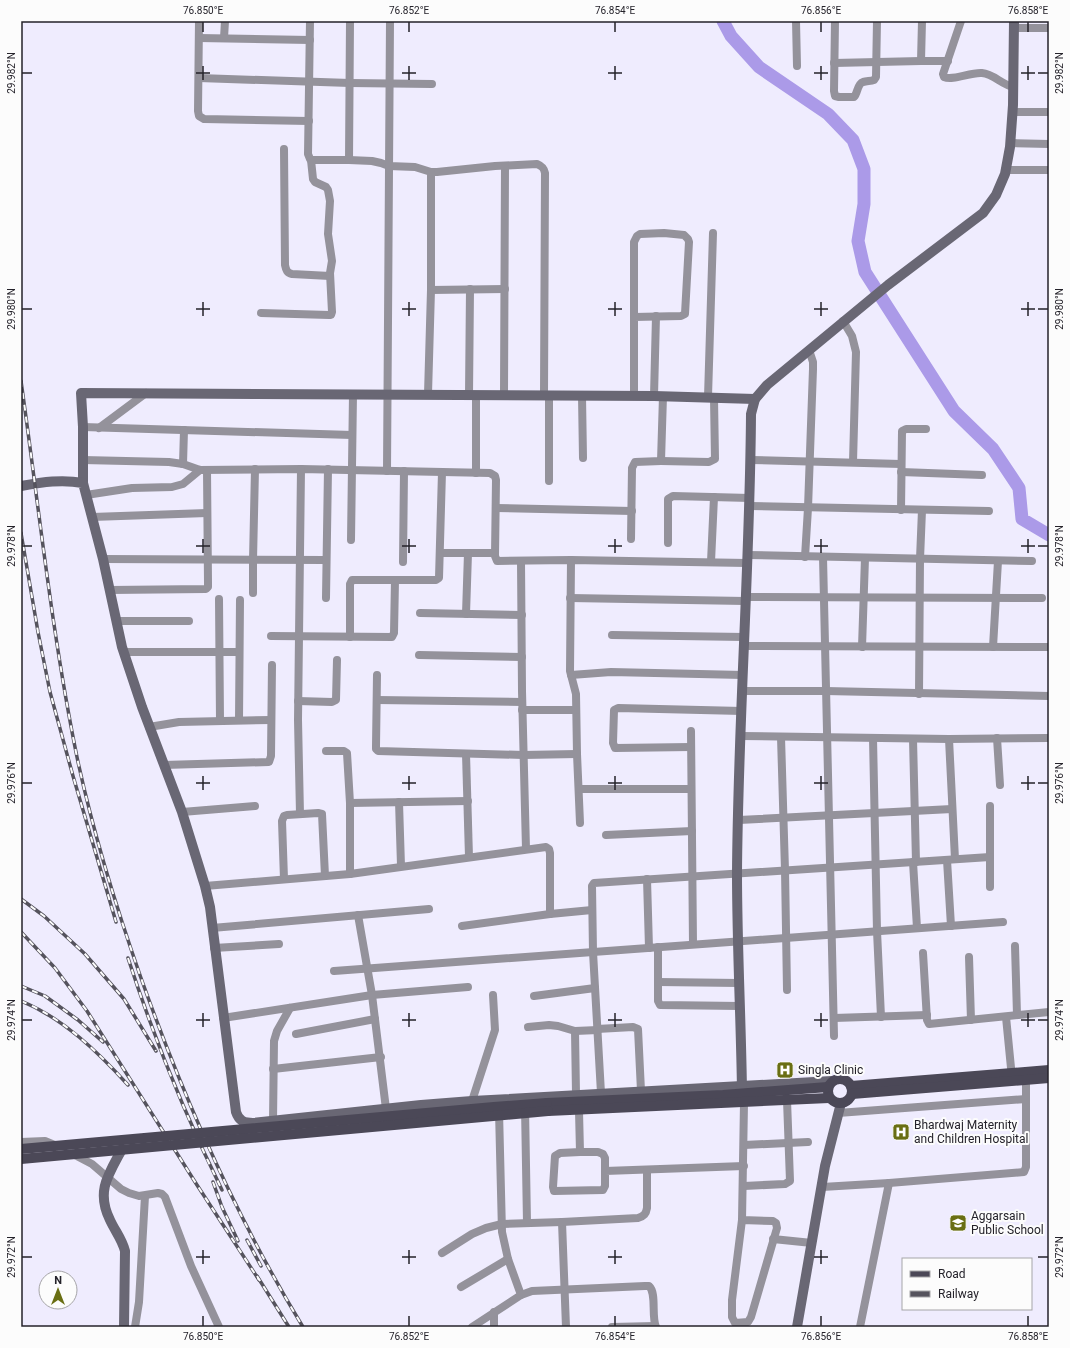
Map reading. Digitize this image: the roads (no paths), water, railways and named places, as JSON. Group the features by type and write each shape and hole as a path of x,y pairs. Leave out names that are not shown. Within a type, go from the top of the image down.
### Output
{"main road":[{"path":"851,1090 1012,1077 1049,1070"},
{"path":"1012,1077 1026,1080 1049,1078"},
{"path":"21,1149 494,1107 548,1107 579,1110 742,1094 830,1084 841,1079 845,1080 851,1090 849,1099 840,1108 829,1098 787,1100 742,1094 548,1107 386,1125 121,1151 21,1159"},
{"path":"829,1098 827,1090 830,1084"}],"street":[{"path":"199,21 198,114 202,118 309,121"},
{"path":"224,38 225,21"},
{"path":"261,313 331,315 332,312 330,276 332,261 328,234 330,195 326,187 312,179 311,160 308,154 310,21"},
{"path":"349,160 350,21"},
{"path":"387,471 390,21"},
{"path":"796,21 797,66"},
{"path":"835,21 835,96 839,97 856,96 858,87 862,82 874,80 876,77 877,21"},
{"path":"921,61 922,21"},
{"path":"960,21 943,74 944,77 946,78 980,73 996,77 1008,86 1014,87"},
{"path":"742,1220 776,1223 777,1228 750,1320 745,1323 736,1323 732,1317 732,1300 742,1220 744,1186 737,873 745,599 750,502 751,414 755,399 767,385 888,285 983,212 996,195 1005,170 1010,143 1014,87 1014,24 1049,28"},
{"path":"199,38 310,40"},
{"path":"834,63 948,61"},
{"path":"199,78 432,84"},
{"path":"1013,112 1049,112"},
{"path":"1010,143 1049,144"},
{"path":"284,149 286,270 292,274 330,276"},
{"path":"311,160 372,161 389,166 415,167 431,172 537,164 544,168 546,395 549,481"},
{"path":"504,395 505,166"},
{"path":"1005,170 1049,170"},
{"path":"428,394 431,290 431,172"},
{"path":"631,539 633,464 635,462 710,462 715,459 711,397 713,232"},
{"path":"634,317 682,316 685,314 689,242 684,235 664,233 640,234 635,238 634,317 634,396"},
{"path":"470,289 472,395 476,473"},
{"path":"431,290 505,289"},
{"path":"656,316 661,461"},
{"path":"843,322 852,336 856,352 853,462"},
{"path":"805,557 813,369 809,350"},
{"path":"742,1094 642,1091 576,1094 386,1108 245,1123 238,1117 236,1112 223,1018 210,907 182,812 149,726 124,652 116,621 103,559 83,483 83,427 81,393 546,395 755,399"},
{"path":"99,428 146,393"},
{"path":"351,540 353,394"},
{"path":"582,396 583,458"},
{"path":"83,427 352,435"},
{"path":"901,510 902,431 906,429 926,429"},
{"path":"183,464 184,430"},
{"path":"83,460 169,462 204,470 328,469 490,473 495,476 495,553 497,561 571,560 710,562 805,557 1032,561"},
{"path":"751,460 853,462 901,468 982,474"},
{"path":"253,593 252,560 255,469"},
{"path":"300,814 298,701 302,469"},
{"path":"326,598 328,469"},
{"path":"86,495 132,488 172,487 183,484 204,470"},
{"path":"110,590 206,589 208,587 207,513 204,470"},
{"path":"403,562 404,471"},
{"path":"350,637 351,582 355,579 438,579 440,575 442,472"},
{"path":"21,486 60,480 83,483"},
{"path":"668,543 668,499 673,496 714,497 808,508 989,511"},
{"path":"710,562 714,497"},
{"path":"496,508 632,511"},
{"path":"919,694 919,598 922,510"},
{"path":"92,517 207,513"},
{"path":"466,614 468,553"},
{"path":"440,554 495,553"},
{"path":"823,557 834,1036"},
{"path":"862,647 865,558"},
{"path":"103,559 326,560"},
{"path":"571,560 571,675 575,688 580,823"},
{"path":"521,561 522,706 526,849"},
{"path":"993,647 998,561"},
{"path":"271,636 389,638 393,636 395,580"},
{"path":"570,598 1042,598"},
{"path":"219,599 220,721"},
{"path":"239,720 240,600"},
{"path":"420,613 522,615"},
{"path":"116,621 189,621"},
{"path":"612,635 825,646 1049,647"},
{"path":"124,652 239,652"},
{"path":"419,655 522,657"},
{"path":"298,701 332,702 336,700 337,660"},
{"path":"164,765 269,762 271,760 272,665"},
{"path":"571,675 611,672 743,675"},
{"path":"377,675 376,749 378,751 524,755 577,754"},
{"path":"742,691 826,691 1049,696"},
{"path":"376,700 522,706 576,710"},
{"path":"691,746 615,748 613,743 614,710 618,708 742,711"},
{"path":"149,726 179,722 272,720"},
{"path":"691,731 693,944"},
{"path":"741,736 913,739 1049,738"},
{"path":"781,737 787,990"},
{"path":"873,738 875,864 881,1017"},
{"path":"997,738 1000,785"},
{"path":"913,739 915,811 914,862 917,928"},
{"path":"949,739 952,809 951,926"},
{"path":"326,751 344,751 347,753 350,803 350,874"},
{"path":"466,754 469,857"},
{"path":"579,789 691,789"},
{"path":"399,802 401,866"},
{"path":"350,803 468,802"},
{"path":"182,812 255,806"},
{"path":"990,806 990,887"},
{"path":"739,820 952,809"},
{"path":"284,879 283,818 287,815 300,814 322,814 325,876"},
{"path":"606,835 692,831"},
{"path":"205,886 350,874 543,847 549,849 550,914"},
{"path":"601,1093 593,952 592,886 594,883 990,857"},
{"path":"647,879 649,948"},
{"path":"212,928 429,909"},
{"path":"462,926 592,910"},
{"path":"358,915 376,1019 386,1108"},
{"path":"334,970 1003,922"},
{"path":"214,948 279,944"},
{"path":"1015,946 1017,1015"},
{"path":"658,947 658,1004 662,1006 740,1006"},
{"path":"923,953 927,1015 928,1022 932,1024 1049,1012"},
{"path":"969,958 971,1020"},
{"path":"658,982 739,983"},
{"path":"223,1018 372,995 468,987"},
{"path":"534,996 595,988"},
{"path":"472,1101 495,1030 494,995"},
{"path":"273,1121 274,1041 277,1031 290,1008"},
{"path":"834,1018 927,1015"},
{"path":"1006,1017 1012,1077"},
{"path":"296,1034 376,1019"},
{"path":"528,1027 549,1025 575,1031 633,1027 638,1029 642,1091"},
{"path":"575,1031 576,1094"},
{"path":"273,1068 380,1057"},
{"path":"822,1187 1024,1172 1026,1167 1026,1080"},
{"path":"525,1097 527,1222"},
{"path":"498,1099 502,1224 504,1242 508,1259 521,1295"},
{"path":"797,1327 825,1166 840,1108 1026,1099"},
{"path":"744,1186 788,1183 790,1178 787,1100"},
{"path":"579,1110 580,1152"},
{"path":"21,1142 50,1142 92,1164 121,1189 129,1193 140,1196 158,1193 162,1194 165,1197 191,1266 219,1327"},
{"path":"744,1145 808,1142"},
{"path":"121,1151 105,1182 104,1192 106,1212 122,1242 125,1251 124,1327"},
{"path":"580,1152 601,1152 604,1156 605,1186 603,1190 554,1191 555,1156 560,1153 580,1152"},
{"path":"605,1171 744,1166"},
{"path":"442,1253 478,1231 502,1224 638,1218 643,1216 646,1213 647,1208 647,1170"},
{"path":"860,1327 889,1183"},
{"path":"135,1327 139,1302 145,1196"},
{"path":"562,1222 566,1327"},
{"path":"773,1239 812,1243"},
{"path":"461,1287 508,1259"},
{"path":"472,1327 521,1295 532,1291 649,1286 652,1291 654,1320 656,1326 612,1327"},
{"path":"494,1312 494,1327"}],"waterway":[{"path":"723,21 731,36 759,67 828,114 853,140 864,169 864,204 858,241 865,272 954,411 993,449 1019,488 1022,519 1049,535"}],"railway":[{"path":"21,381 46,572 69,715 84,789 106,871 141,978 193,1113 255,1243 303,1327"},
{"path":"21,533 50,692 116,922"},
{"path":"21,899 44,916 85,954 124,999 156,1051"},
{"path":"21,932 55,968 87,1011 259,1280"},
{"path":"128,958 148,1017 171,1076 195,1133 222,1190"},
{"path":"21,986 45,996 78,1020 103,1042"},
{"path":"21,1001 36,1008 65,1026 105,1060 128,1085"},
{"path":"213,1182 222,1207 238,1241"},
{"path":"247,1240 261,1266"},
{"path":"257,1276 289,1327"}],"place":[{"name":"Singla Clinic","path":"785,1070"},
{"name":"Bhardwaj Maternity and Children Hospital","path":"901,1132"},
{"name":"Aggarsain Public School","path":"958,1223"}]}
